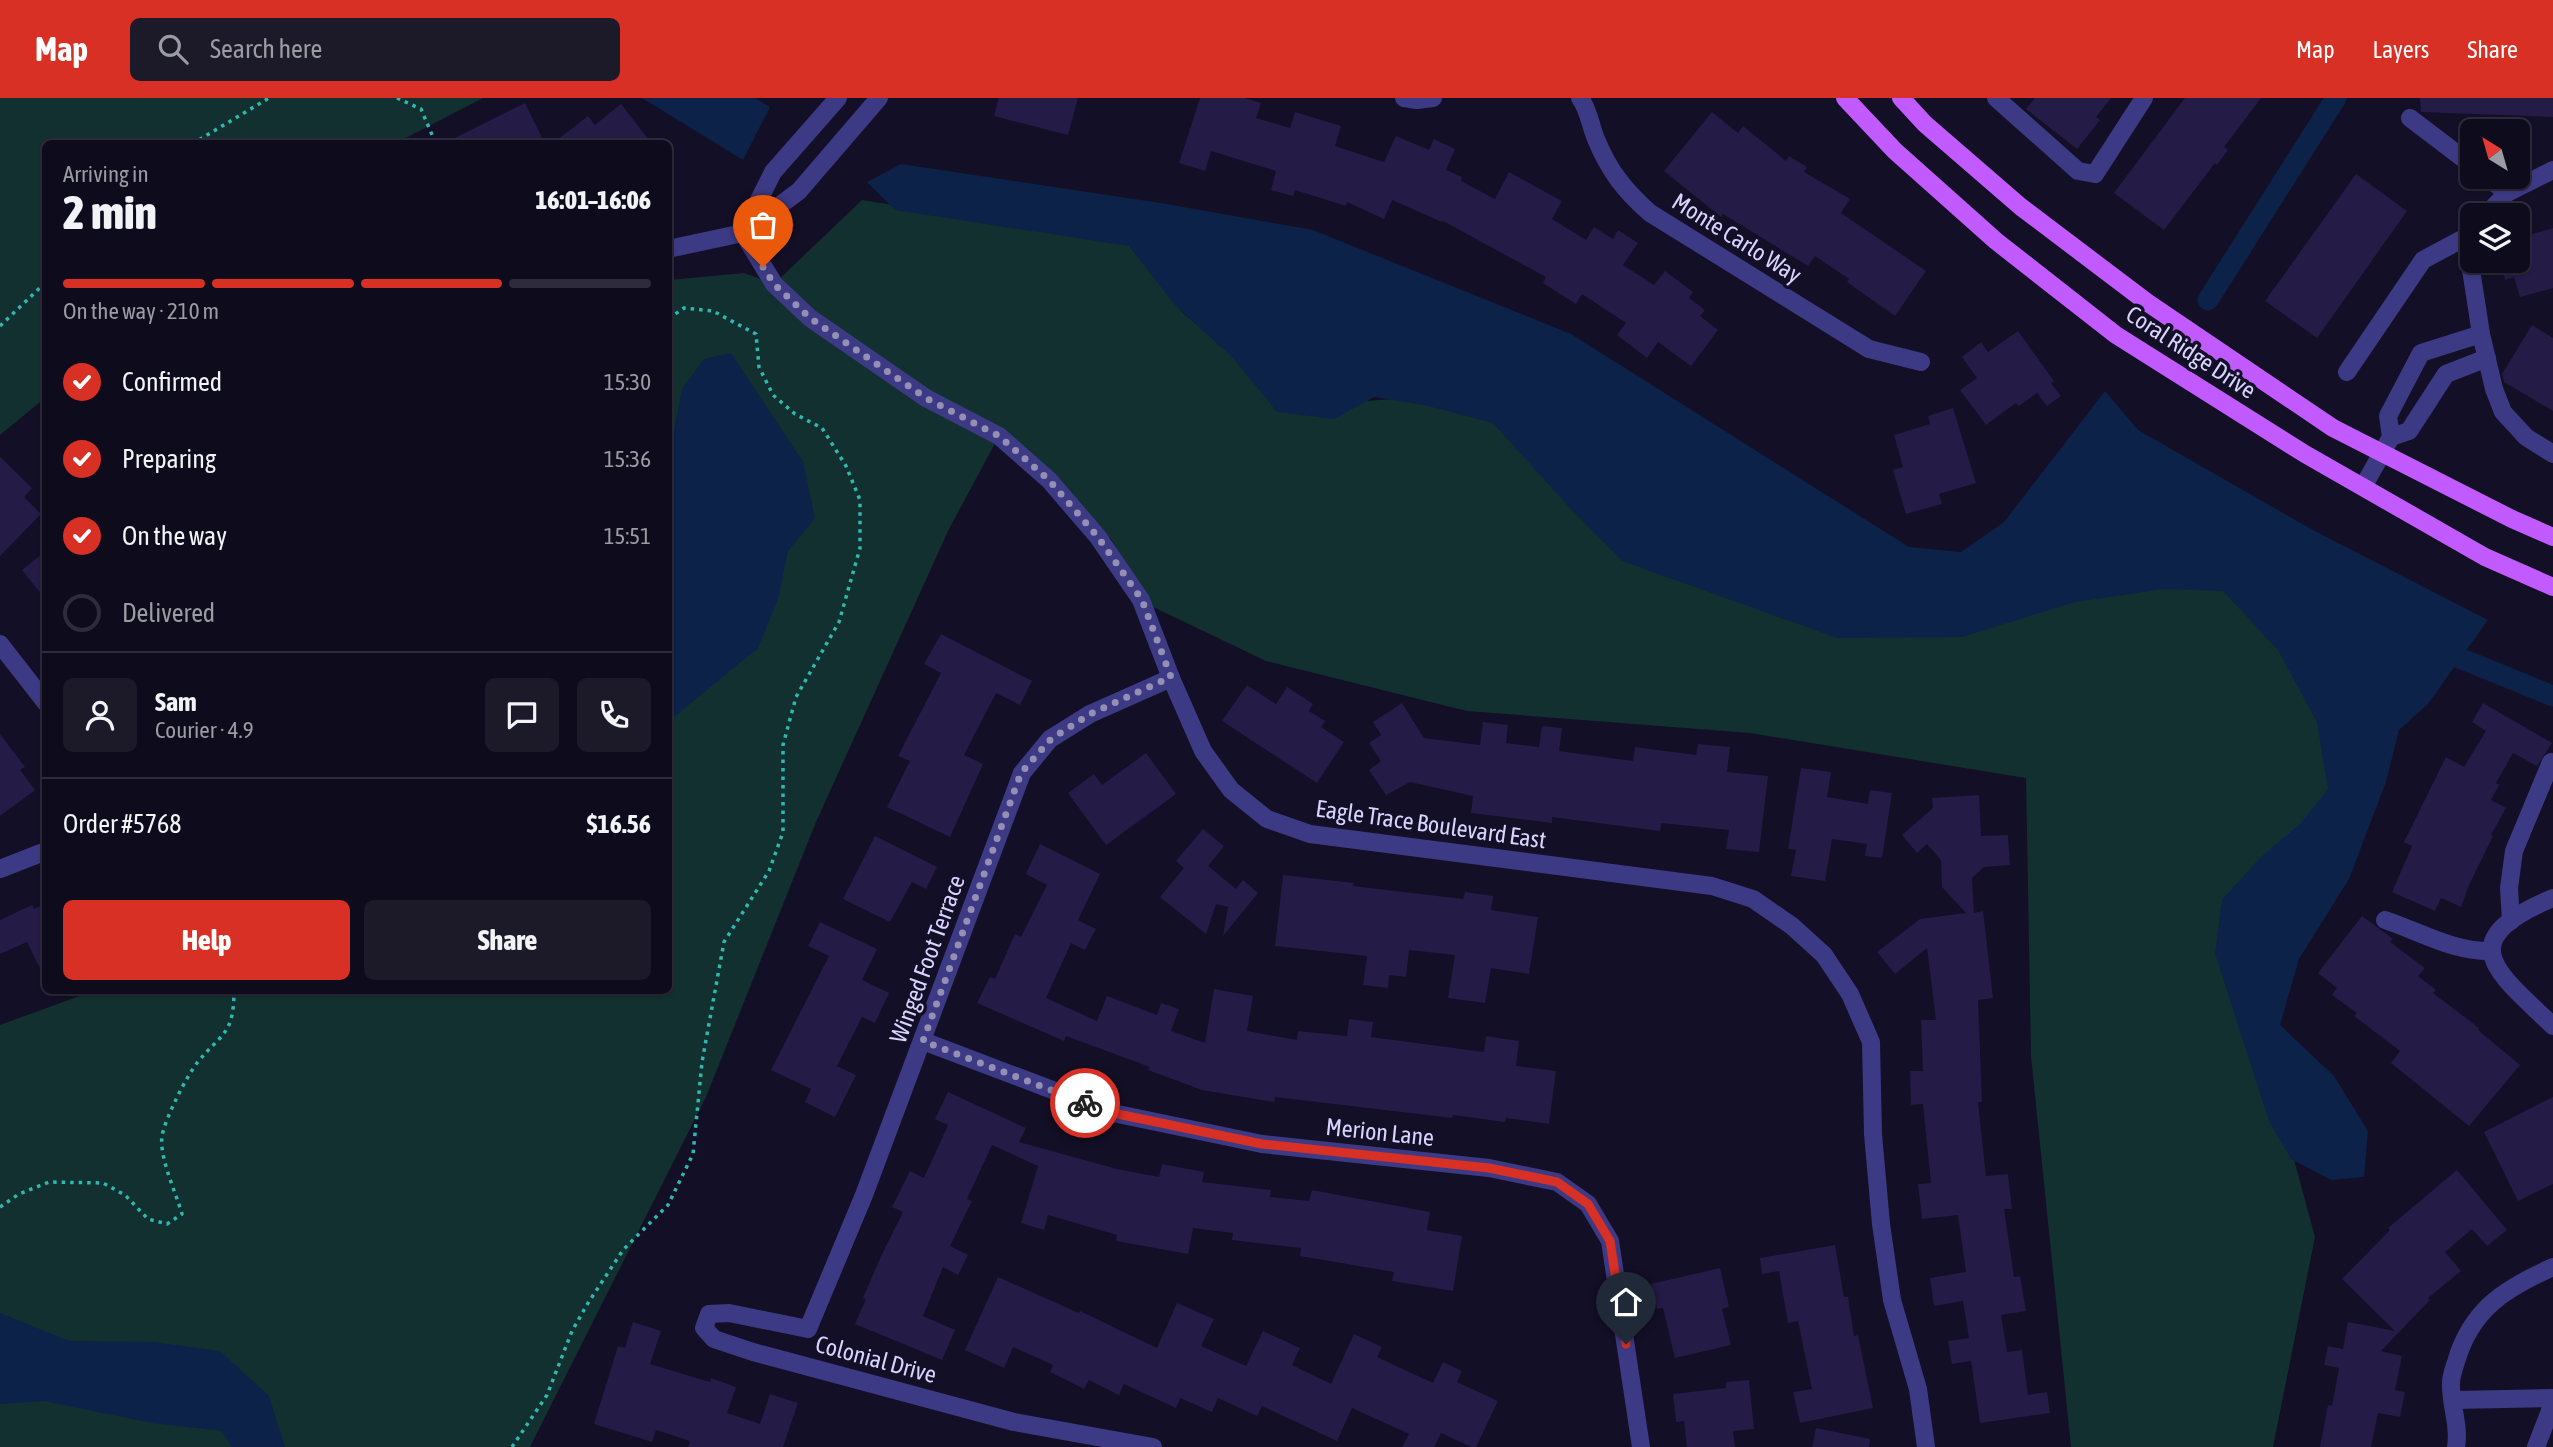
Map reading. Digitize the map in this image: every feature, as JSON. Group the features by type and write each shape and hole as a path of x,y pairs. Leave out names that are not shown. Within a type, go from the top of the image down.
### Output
{"main road":[{"name":"Coral Ridge Drive","path":"1845,98 1895,151 1996,241 2116,335 2363,488 2484,557 2553,587"},
{"name":"Coral Ridge Drive","path":"1901,98 1925,124 2021,207 2148,303 2333,428 2386,445 2512,519 2553,537"}],"street":[{"path":"743,233 774,172 838,98"},
{"path":"672,248 743,233 799,191 879,98"},
{"path":"1404,98 1433,98"},
{"name":"Monte Carlo Way","path":"1580,98 1586,106 1609,167 1626,192 1650,213 1869,349 1921,362"},
{"path":"1996,98 2078,171 2095,174 2144,98"},
{"path":"2410,118 2460,156"},
{"path":"2497,203 2507,193 2553,170"},
{"path":"2502,189 2507,193"},
{"name":"Eagle Trace Boulevard East","path":"743,233 774,284 810,318 926,398 999,436 1049,480 1098,537 1142,600 1203,751 1231,790 1267,819 1310,834 1712,886 1753,899 1792,926 1824,955 1850,994 1871,1042 1873,1134 1881,1224 1892,1300 1918,1389 1926,1447"},
{"path":"2347,372 2423,260 2460,239"},
{"path":"2474,273 2481,334 2503,412 2526,437 2553,454"},
{"path":"2363,488 2386,445 2388,416 2421,353 2481,334"},
{"path":"2386,445 2409,431 2446,374 2487,358"},
{"path":"0,644 42,698"},
{"name":"Winged Foot Terrace","path":"808,1329 864,1195 923,1041 1021,773 1051,739 1090,714 1171,677"},
{"path":"2511,921 2509,888 2514,851 2551,762"},
{"path":"0,869 42,853"},
{"path":"2553,898 2511,921 2493,938 2491,958 2500,975 2553,1026"},
{"path":"2385,920 2447,945 2476,951 2492,951"},
{"name":"Merion Lane","path":"923,1041 1113,1113 1262,1144 1489,1168 1557,1182 1588,1204 1610,1241 1642,1447"},
{"path":"2456,1447 2459,1432 2451,1382 2460,1350 2478,1315 2509,1288 2553,1267"},
{"name":"Colonial Drive","path":"808,1329 729,1313 709,1314 704,1328 714,1339 753,1352 1014,1422 1153,1447"},
{"path":"2454,1400 2553,1401 2536,1447"}],"path":[{"path":"199,140 269,98"},
{"path":"397,98 421,109 434,140"},
{"path":"0,326 42,286"},
{"path":"512,1447 548,1395 572,1331 588,1303 623,1250 668,1205 693,1154 702,1062 724,942 769,871 783,832 783,745 796,697 839,622 860,548 860,500 846,466 821,428 795,414 773,395 759,367 756,334 713,311 684,308 672,316"},
{"path":"0,1207 19,1194 49,1182 103,1184 125,1195 148,1219 167,1224 182,1214 166,1164 162,1138 167,1118 196,1064 226,1034 234,1006 234,994"}],"green space":[{"path":"0,98 483,98 402,140 42,140 42,400 0,435"},
{"path":"862,200 1126,242 1183,313 1241,362 1278,407 1524,390 1981,617 2249,520 2353,734 2260,1034 2315,1237 2273,1447 2071,1447 2031,1056 2026,778 1750,733 1467,711 1266,661 1151,606 1111,539 999,436 949,529 816,822 706,1097 530,1447 0,1447 0,1025 85,994 672,994 672,280 744,273 774,284"}],"water":[{"path":"642,98 755,98 770,107 743,160"},
{"path":"901,164 1161,203 1313,230 1571,334 1909,547 1961,552 2004,522 2105,391 2138,430 2311,529 2488,620 2428,704 2399,730 2386,782 2349,879 2299,959 2280,1025 2334,1076 2368,1131 2364,1177 2331,1180 2291,1159 2269,1121 2215,953 2222,900 2260,858 2300,824 2328,789 2317,722 2278,650 2223,591 2164,589 2075,602 1962,637 1837,638 1622,561 1493,423 1428,406 1374,397 1334,419 1277,412 1233,358 1175,305 1129,246 895,210 867,182"},
{"path":"731,353 803,462 815,518 788,551 778,599 758,648 672,719 672,441 682,389 704,359"},
{"path":"0,1313 69,1341 153,1342 220,1351 269,1396 285,1447 232,1447 222,1431 152,1423 44,1401 0,1404"}],"building":[{"path":"999,98 1078,98 1068,135 994,116"},
{"path":"1200,98 1245,98 1261,103 1256,118 1290,128 1295,112 1341,126 1335,146 1384,162 1396,136 1429,150 1434,139 1455,149 1446,170 1462,177 1461,181 1495,199 1509,172 1562,201 1552,219 1586,240 1594,227 1613,239 1618,230 1638,243 1623,265 1654,285 1665,271 1693,292 1689,298 1705,310 1700,316 1718,330 1691,366 1658,342 1647,358 1617,335 1626,323 1582,294 1576,304 1543,283 1546,277 1443,221 1392,200 1384,219 1347,202 1346,206 1295,190 1293,196 1271,190 1276,171 1211,151 1205,171 1179,163"},
{"path":"2035,98 2111,98 2096,117 2100,120 2077,149 2026,109"},
{"path":"2185,98 2261,98 2224,147 2228,150 2217,165 2215,163 2164,230 2114,193"},
{"path":"2420,98 2553,98 2553,117 2421,112"},
{"path":"525,103 543,140 451,140"},
{"path":"621,104 649,140 557,140 588,116 595,125"},
{"path":"1712,112 1738,133 1743,126 1786,161 1789,156 1807,167 1804,172 1850,199 1841,213 1926,271 1895,316 1815,256 1808,266 1723,214 1721,217 1664,171"},
{"path":"2356,174 2407,211 2317,338 2265,301"},
{"path":"2553,228 2553,288 2520,297 2514,277 2505,280 2503,273 2530,273 2530,235"},
{"path":"2532,325 2553,338 2553,411 2504,382 2502,374"},
{"path":"2018,331 2054,381 2051,383 2061,396 2047,406 2037,393 2019,406 2016,403 1986,425 1960,390 1977,378 1962,357 1981,342 1988,352"},
{"path":"1953,408 1976,483 1939,494 1942,504 1906,514 1893,470 1903,467 1894,435 1930,424 1928,416"},
{"path":"0,457 32,488 24,497 41,514 0,556"},
{"path":"42,554 42,595 22,570"},
{"path":"941,634 1032,681 1020,705 996,693 964,755 983,764 950,837 887,807 910,761 898,756 941,673 924,664"},
{"path":"1247,685 1276,704 1287,687 1313,704 1309,711 1325,721 1321,727 1344,742 1317,783 1222,721"},
{"path":"1402,703 1424,738 1480,745 1483,722 1508,725 1506,743 1539,747 1542,726 1562,728 1559,751 1633,761 1635,747 1696,755 1698,744 1730,747 1727,772 1768,776 1759,852 1726,849 1729,830 1661,823 1660,831 1552,817 1552,823 1471,813 1473,796 1410,782 1386,795 1369,770 1381,761 1369,743 1381,735 1373,722"},
{"path":"2483,703 2552,743 2537,766 2513,753 2496,783 2499,785 2491,800 2506,808 2491,835 2493,836 2461,907 2441,898 2435,911 2392,892 2412,846 2404,842 2446,757 2464,767 2486,731 2472,722"},
{"path":"0,734 25,767 20,770 35,790 0,816"},
{"path":"1146,753 1176,794 1106,845 1068,793 1094,774 1102,785"},
{"path":"1801,768 1831,772 1827,797 1868,804 1870,790 1892,793 1882,858 1865,856 1867,844 1832,839 1825,881 1791,876 1796,850 1788,849"},
{"path":"1979,795 1981,836 2008,835 2010,865 1984,867 1972,878 1974,913 1983,911 1993,998 1978,1000 1982,1102 1978,1102 1986,1176 2008,1174 2012,1209 2004,1209 2014,1277 2020,1276 2026,1311 2001,1315 2007,1352 2022,1350 2028,1395 2047,1392 2050,1413 1980,1423 1971,1361 1952,1364 1948,1341 1969,1338 1963,1301 1934,1306 1930,1278 1966,1272 1958,1215 1922,1219 1918,1184 1931,1183 1923,1104 1911,1105 1910,1071 1923,1071 1921,1020 1936,1020 1927,948 1895,974 1877,952 1920,919 1966,913 1942,887 1941,860 1927,844 1917,853 1902,835 1933,808 1932,798"},
{"path":"1203,829 1224,846 1208,866 1236,889 1243,880 1258,893 1223,936 1228,907 1216,904 1206,934 1160,897 1184,868 1176,861"},
{"path":"875,836 937,867 926,889 912,882 890,922 843,899"},
{"path":"1040,844 1100,874 1078,920 1096,929 1085,950 1071,943 1046,998 1097,1021 1107,996 1157,1015 1161,1003 1179,1009 1171,1031 1205,1043 1214,989 1253,996 1247,1031 1297,1040 1298,1031 1347,1036 1349,1019 1373,1022 1371,1037 1484,1052 1486,1036 1519,1041 1516,1066 1556,1071 1549,1124 1506,1118 1505,1122 1453,1115 1452,1118 1275,1097 1274,1102 1202,1090 1148,1070 1150,1067 1066,1036 1064,1041 977,1003 990,977 995,979 1015,934 1021,937 1047,885 1026,874"},
{"path":"1283,875 1463,899 1465,892 1493,896 1491,910 1538,917 1529,974 1491,968 1485,1003 1448,998 1455,955 1409,950 1406,977 1389,975 1388,988 1363,985 1367,956 1275,946"},
{"path":"32,905 34,909 42,906 42,973 27,942 0,954 0,920"},
{"path":"2362,916 2393,939 2390,942 2425,968 2418,976 2436,990 2433,993 2479,1028 2478,1030 2520,1065 2469,1126 2391,1063 2400,1051 2354,1016 2357,1013 2332,995 2337,988 2318,973"},
{"path":"820,922 877,949 862,980 889,993 875,1023 862,1017 837,1066 856,1075 835,1117 805,1102 811,1089 771,1070 829,956 808,946"},
{"path":"948,1092 1026,1128 1019,1142 1117,1169 1159,1177 1162,1164 1204,1172 1202,1182 1271,1190 1270,1197 1309,1201 1312,1190 1430,1212 1427,1230 1462,1236 1453,1291 1392,1281 1394,1272 1300,1256 1301,1248 1232,1240 1233,1233 1193,1228 1188,1254 1116,1241 1117,1235 1048,1215 1044,1230 1021,1223 1038,1166 992,1145 967,1199 972,1201 950,1246 968,1255 958,1275 943,1267 923,1316 955,1330 942,1360 855,1324 881,1256 903,1212 892,1207 910,1171 924,1178 948,1125 935,1119"},
{"path":"2553,1097 2553,1184 2518,1201 2484,1132"},
{"path":"2457,1170 2507,1230 2487,1246 2472,1229 2445,1252 2461,1271 2428,1298 2430,1300 2381,1351 2402,1356 2395,1390 2405,1392 2400,1417 2378,1413 2371,1447 2320,1447 2339,1368 2324,1365 2328,1346 2343,1349 2348,1322 2395,1331 2342,1279 2390,1230 2388,1228"},
{"path":"1835,1245 1844,1297 1848,1297 1854,1336 1858,1335 1873,1408 1800,1423 1793,1392 1812,1389 1798,1321 1788,1323 1779,1271 1762,1274 1760,1258"},
{"path":"1720,1268 1729,1307 1722,1309 1731,1345 1675,1358 1663,1308 1657,1309 1651,1284"},
{"path":"998,1277 1079,1313 1080,1311 1157,1348 1177,1303 1214,1319 1201,1346 1246,1366 1263,1331 1300,1348 1292,1365 1331,1384 1354,1334 1382,1347 1377,1357 1433,1383 1443,1362 1462,1371 1457,1382 1498,1401 1476,1447 1441,1433 1434,1447 1402,1447 1409,1434 1352,1408 1337,1441 1262,1406 1257,1416 1218,1398 1212,1412 1180,1398 1176,1408 1124,1384 1119,1395 1089,1380 1084,1389 1050,1372 1053,1365 1013,1347 1004,1368 965,1350"},
{"path":"633,1322 661,1331 650,1364 710,1382 711,1378 736,1387 727,1413 760,1424 770,1394 798,1403 783,1447 688,1447 690,1441 656,1430 652,1442 594,1424 618,1346 625,1348"},
{"path":"1749,1380 1754,1429 1733,1431 1735,1447 1687,1447 1684,1421 1676,1422 1673,1394 1726,1388 1726,1382"},
{"path":"1816,1428 1870,1439 1869,1447 1812,1447"}],"waterway":[{"path":"2208,300 2336,98"},
{"path":"2435,648 2553,696"}],"way so far":[{"path":"763,267 774,284 810,318 926,398 999,436 1016,450 1049,480 1098,537 1142,600 1171,677 1090,714 1051,739 1021,773 923,1041 1085,1103"}],"route":[{"path":"1085,1103 1113,1113 1262,1144 1489,1168 1557,1182 1588,1204 1610,1241 1626,1344"}]}
